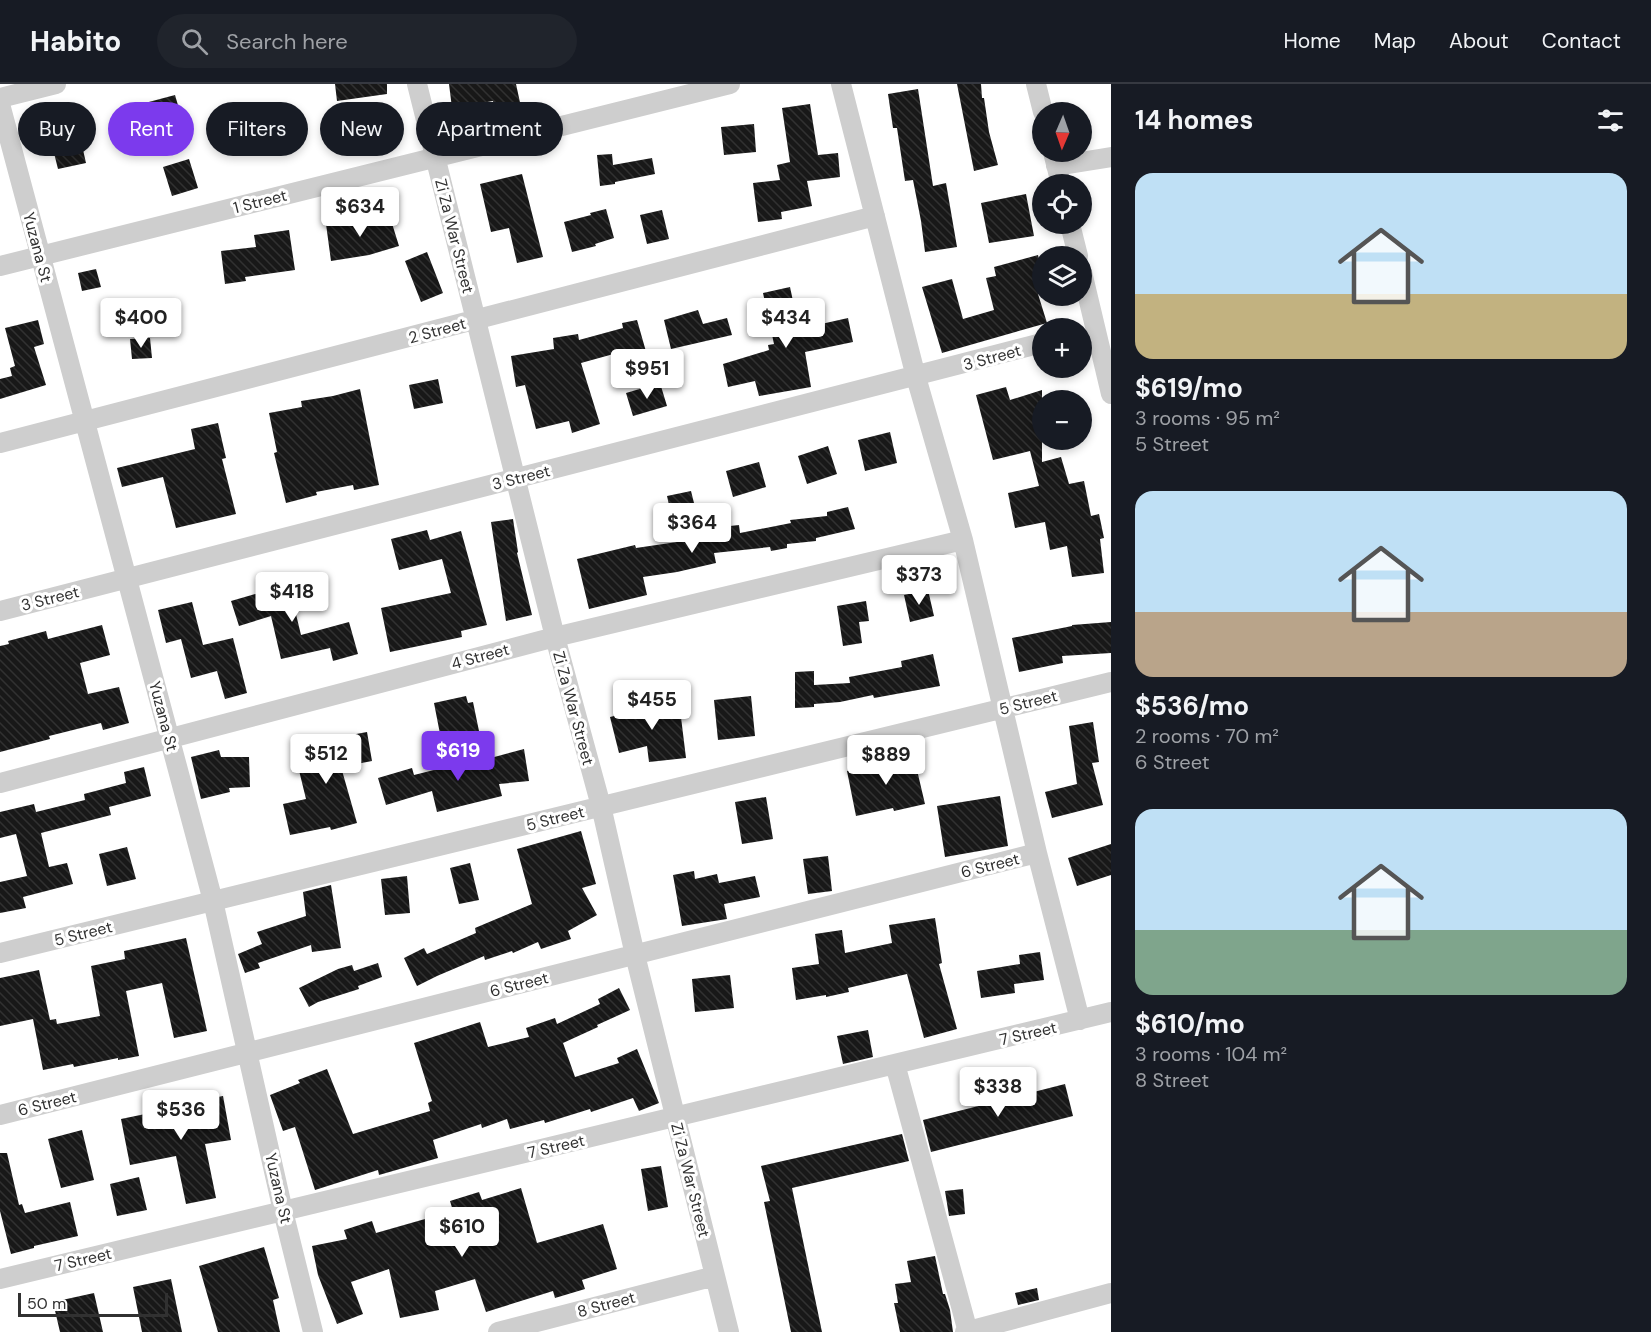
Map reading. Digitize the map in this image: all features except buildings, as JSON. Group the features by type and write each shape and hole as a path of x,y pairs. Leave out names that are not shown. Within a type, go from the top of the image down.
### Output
{"street":[{"path":"0,98 56,84"},
{"name":"Zi Za War Street","path":"417,84 555,637 601,806 635,955 729,1332"},
{"name":"1 Street","path":"0,266 730,84"},
{"path":"841,84 916,377 963,540 1037,853 1080,1020"},
{"path":"1036,84 1040,102"},
{"name":"Yuzana St","path":"0,104 213,901 283,1211 313,1332"},
{"path":"1056,167 1111,157"},
{"name":"2 Street","path":"0,443 874,216"},
{"path":"1092,342 1111,394"},
{"name":"3 Street","path":"0,610 1032,346"},
{"name":"4 Street","path":"0,783 555,637 963,540"},
{"name":"5 Street","path":"0,953 1111,682"},
{"name":"6 Street","path":"0,1115 1037,853"},
{"name":"7 Street","path":"0,1279 1111,1012"},
{"path":"895,1064 967,1332 1111,1293"},
{"name":"8 Street","path":"498,1332 715,1276"}]}
